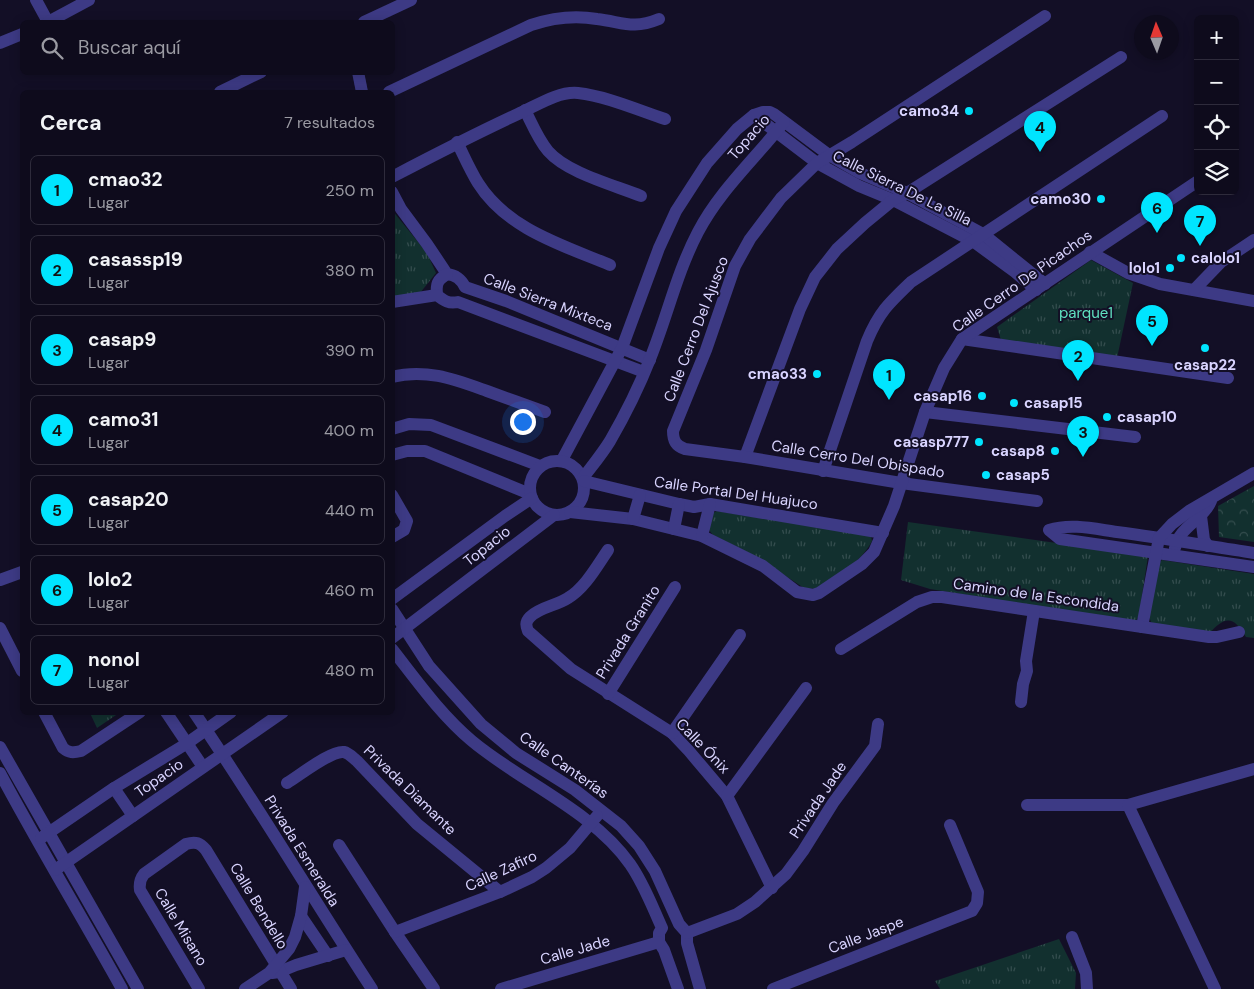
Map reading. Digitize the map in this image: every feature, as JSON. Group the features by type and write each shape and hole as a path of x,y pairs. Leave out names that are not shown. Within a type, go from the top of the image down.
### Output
{"street":[{"path":"36,0 47,20"},
{"path":"52,20 90,0"},
{"path":"368,20 411,0"},
{"name":"Calle Cerro Del Ajusco","path":"675,443 673,431 706,350 736,266 750,239 781,198 829,155 852,142 1045,16"},
{"path":"393,90 531,25 544,21 584,18 638,26 659,19"},
{"path":"0,43 20,35"},
{"path":"745,457 800,309 816,277 837,249 893,200 907,193 1121,57"},
{"path":"224,90 255,75"},
{"path":"359,75 362,90"},
{"path":"395,175 457,142 548,99 570,93 608,100 665,119"},
{"path":"525,110 549,152 563,164 641,196"},
{"name":"Topacio","path":"562,460 622,348 659,248 676,211 707,163 737,128 754,115 770,112 784,122 728,187 698,232 678,278 650,360 610,442 584,480"},
{"name":"Calle Sierra De La Silla","path":"754,115 818,164 859,186 979,238"},
{"path":"823,471 876,320 888,304 911,282 1162,116"},
{"name":"Calle Sierra De La Silla","path":"784,122 829,155 860,173 907,193 979,238 1040,287"},
{"path":"457,142 478,184 512,219 553,241 610,265"},
{"name":"Calle Cerro De Picachos","path":"702,536 763,566 797,592 813,595 826,590 862,564 874,552 884,532 925,412 944,368 962,339 1194,184"},
{"name":"Calle Sierra Mixteca","path":"395,198 447,274 453,275 462,281 465,287 506,301 650,360"},
{"path":"1194,290 1221,262 1254,240"},
{"path":"1090,252 1128,273 1160,284 1254,301"},
{"path":"447,274 439,279 437,283 437,295 444,301 452,304 458,302 465,293 465,287"},
{"path":"395,302 437,295"},
{"path":"458,302 644,372"},
{"path":"572,345 577,331"},
{"path":"962,339 1228,378"},
{"path":"395,377 417,373 433,374 453,379 545,412"},
{"path":"925,412 1135,437"},
{"path":"395,428 409,424 431,424 540,466"},
{"name":"Calle Cerro Del Obispado","path":"675,443 685,449 901,483 1037,501"},
{"path":"395,454 407,451 425,451 531,496"},
{"path":"562,460 578,470 584,480 585,490 577,507 562,515 554,515 544,512 537,506 531,496 530,484 533,474 540,466 546,462 562,460"},
{"path":"1142,627 1159,538 1172,524 1189,511 1254,473"},
{"name":"Calle Portal Del Huajuco","path":"584,480 679,504 694,506 710,504 884,532"},
{"path":"632,519 640,495"},
{"name":"Topacio","path":"395,598 531,496"},
{"path":"1174,555 1176,542 1185,530 1208,508 1212,499"},
{"path":"395,500 407,520 404,530 395,536"},
{"path":"674,529 679,504"},
{"path":"570,512 632,519 702,536 710,504"},
{"name":"Topacio","path":"395,636 406,630 554,515"},
{"path":"1201,516 1204,540 1208,546"},
{"path":"1254,553 1076,527 1059,527 1049,530 1060,539 1254,567"},
{"name":"Calle Ónix","path":"608,550 574,594 568,599 534,613 528,619 526,624 531,635 571,669 672,733 727,796 772,888"},
{"path":"0,580 20,573"},
{"name":"Privada Granito","path":"608,694 676,587"},
{"name":"Camino de la Escondida","path":"841,650 917,602 932,597 1209,637 1239,632"},
{"path":"1021,702 1034,611"},
{"name":"Calle Canterías","path":"395,614 429,666 462,704 500,741 575,790 621,826 639,846 656,871 685,933 700,989"},
{"path":"0,628 20,667"},
{"path":"672,733 740,636"},
{"path":"395,653 440,709 471,740 502,764 591,822 629,862 641,881 662,928 659,933 662,946 678,989"},
{"path":"414,677 429,666"},
{"path":"727,796 806,688"},
{"path":"46,715 63,748 68,752 74,753 135,715"},
{"path":"168,715 203,767"},
{"name":"Privada Esmeralda","path":"196,715 372,989"},
{"name":"Topacio","path":"36,841 114,788 186,744 227,715"},
{"name":"Topacio","path":"55,870 278,715"},
{"name":"Privada Jade","path":"772,888 786,874 803,851 833,803 875,746 878,724"},
{"path":"0,747 138,989"},
{"name":"Privada Diamante","path":"288,783 331,756 343,752 357,761 417,824 500,892"},
{"path":"1028,805 1128,805 1254,769"},
{"path":"0,773 36,841 55,870 122,989"},
{"path":"114,788 132,816"},
{"path":"1128,805 1215,989"},
{"name":"Calle Zafiro","path":"395,932 500,892 532,877 570,848 602,811"},
{"name":"Calle Jaspe","path":"772,989 972,911 977,903 978,892 950,825"},
{"name":"Calle Bendello","path":"140,880 144,874 186,844 197,842 206,850 274,970 291,989"},
{"path":"339,845 434,989"},
{"name":"Calle Misano","path":"140,880 140,890 199,989"},
{"path":"274,970 295,937 301,916 305,887"},
{"name":"Calle Jade","path":"685,933 737,914 772,888"},
{"path":"301,916 328,956"},
{"name":"Calle Jade","path":"662,928 666,924 673,923 685,933"},
{"name":"Calle Jade","path":"501,989 662,946 675,952 683,949 685,933"},
{"path":"1072,937 1086,973 1087,989"},
{"path":"245,989 274,970 346,950"}],"green space":[{"path":"395,214 427,253 436,273 420,293 395,297"},
{"name":"parque1","path":"1091,260 1133,283 1117,358 1001,340 997,327"},
{"path":"1254,486 1254,542 1219,537 1218,506"},
{"path":"717,511 871,536 872,541 855,563 840,574 817,589 804,588 755,556 713,535 709,530 713,513"},
{"path":"908,522 1148,556 1139,615 1136,621 1129,621 930,589 901,580"},
{"path":"1162,560 1254,574 1254,638 1246,637 1237,625 1229,620 1220,624 1209,634 1151,622 1149,616 1159,563"},
{"path":"91,715 116,715 97,728"},
{"path":"1059,939 1076,973 1075,989 940,989 935,981"}],"place":[{"name":"camo34","path":"969,111"},
{"name":"camo31","path":"1040,152"},
{"name":"camo30","path":"1101,199"},
{"name":"lolo2","path":"1157,233"},
{"name":"nonol","path":"1200,246"},
{"name":"calolo1","path":"1181,258"},
{"name":"lolo1","path":"1170,268"},
{"name":"casap20","path":"1152,346"},
{"name":"casap22","path":"1205,348"},
{"name":"cmao33","path":"817,374"},
{"name":"casassp19","path":"1078,381"},
{"name":"casap16","path":"982,396"},
{"name":"cmao32","path":"889,400"},
{"name":"casap15","path":"1014,403"},
{"name":"casap10","path":"1107,417"},
{"name":"casasp777","path":"979,442"},
{"name":"casap8","path":"1055,451"},
{"name":"casap9","path":"1083,457"},
{"name":"casap5","path":"986,475"}]}
